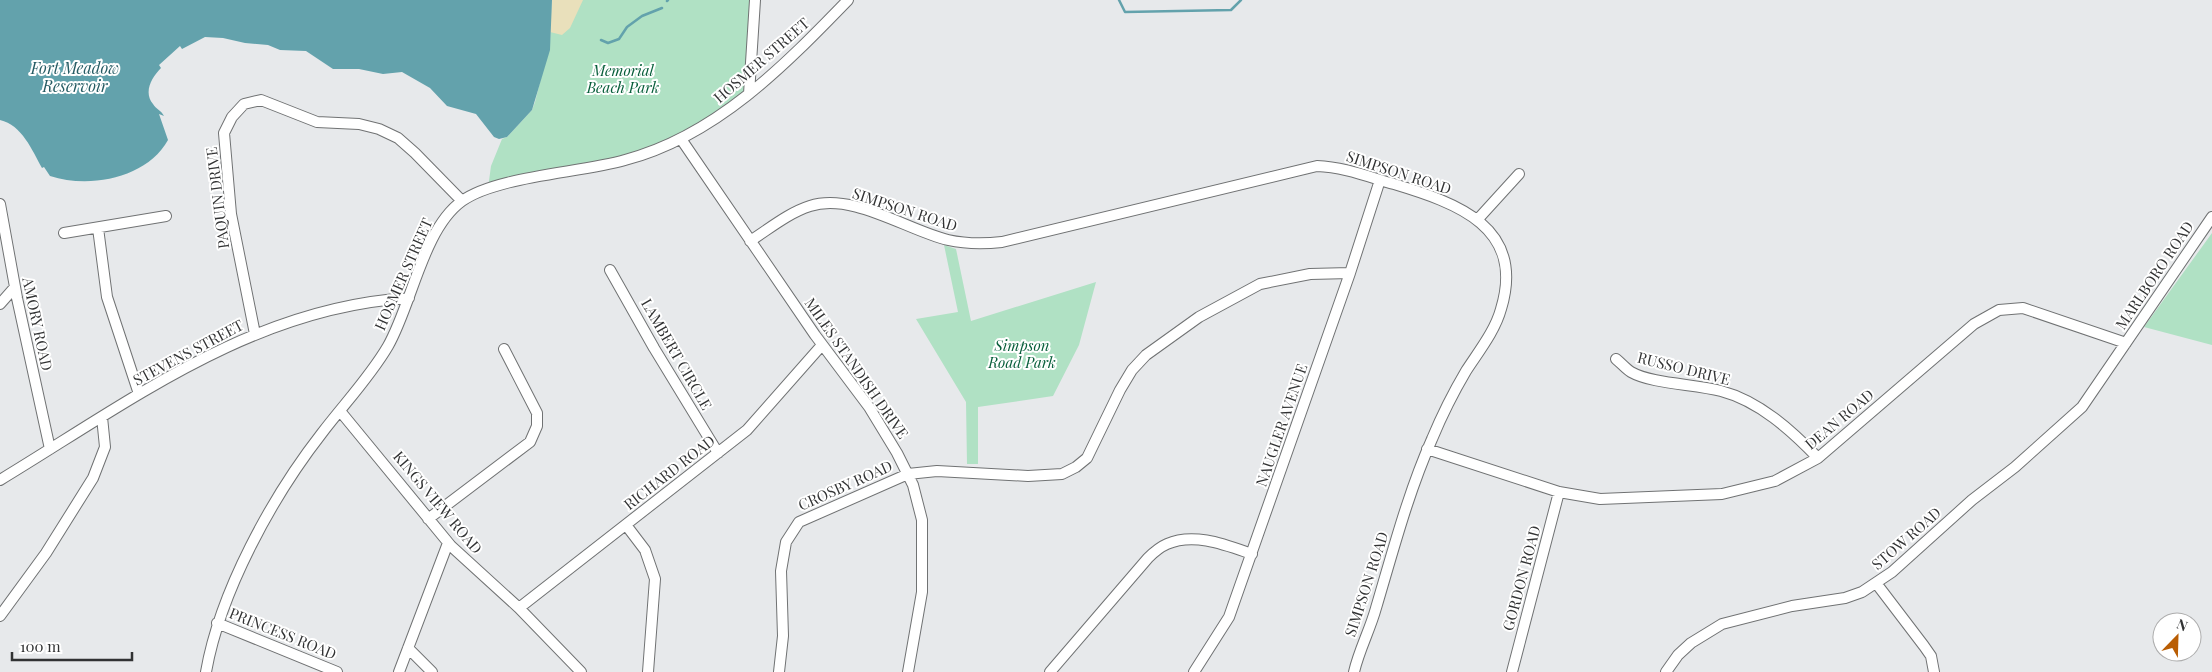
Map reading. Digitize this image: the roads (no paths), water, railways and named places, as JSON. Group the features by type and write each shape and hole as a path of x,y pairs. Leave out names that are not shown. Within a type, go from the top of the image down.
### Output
{"street":[{"path":"749,94 755,0"},
{"name":"HOSMER STREET","path":"206,672 217,623 230,589 276,501 311,448 387,347 437,230 448,214 462,201 488,188 624,160 681,139 711,123 749,94 848,0"},
{"name":"PAQUIN DRIVE","path":"254,334 231,214 224,133 232,117 244,104 261,100 317,122 359,124 379,129 398,138 462,201"},
{"name":"MILES STANDISH DRIVE","path":"681,139 822,345 879,422 908,474 919,502 922,520 922,574 919,610 908,672"},
{"name":"SIMPSON ROAD","path":"750,241 810,206 828,203 846,204 863,209 948,240 984,244 1072,226 1300,168 1317,166 1335,167 1438,199 1478,219 1496,240 1504,257 1507,274 1505,292 1494,326 1448,404 1427,449 1354,672"},
{"path":"1478,219 1520,174"},
{"name":"NAUGLER AVENUE","path":"1194,672 1229,617 1350,273 1380,180"},
{"name":"AMORY ROAD","path":"0,204 15,287 50,449"},
{"path":"64,233 166,216"},
{"name":"MARLBORO ROAD","path":"2124,346 2212,217"},
{"path":"98,228 107,297 139,394"},
{"name":"LAMBERT CIRCLE","path":"610,270 654,348 718,453"},
{"name":"CROSBY ROAD","path":"779,672 783,636 781,571 786,542 799,522 908,474 936,472 1028,476 1062,474 1076,467 1087,458 1120,390 1132,370 1146,355 1200,317 1260,284 1310,274 1350,273"},
{"path":"0,304 15,287"},
{"name":"STEVENS STREET","path":"0,480 139,394 218,350 254,334 346,306 409,298"},
{"name":"DEAN ROAD","path":"1427,449 1559,492 1600,499 1722,494 1775,481 1818,458 1974,324 2000,310 2024,308 2124,346"},
{"name":"RICHARD ROAD","path":"519,608 747,430 767,410 822,345"},
{"name":"STOW ROAD","path":"1666,672 1678,655 1691,643 1722,624 1792,606 1845,598 1862,592 1876,583 1904,561 1972,500 2015,467 2070,420 2082,407 2124,346"},
{"path":"428,519 530,442 537,426 537,413 504,349"},
{"name":"RUSSO DRIVE","path":"1616,359 1630,372 1649,378 1721,391 1738,398 1769,415 1800,440 1818,458"},
{"name":"KINGS VIEW ROAD","path":"340,410 448,543 519,608 581,672"},
{"path":"0,616 46,553 93,478 105,447 102,417"},
{"name":"GORDON ROAD","path":"1512,672 1559,492"},
{"path":"626,525 645,550 655,579 648,672"},
{"path":"1050,672 1142,564 1167,544 1192,539 1220,543 1252,554"},
{"path":"399,672 448,543"},
{"path":"1876,583 1931,656 1934,672"},
{"name":"PRINCESS ROAD","path":"217,623 336,672"},
{"path":"408,648 432,672"}],"water":[{"name":"Fort Meadow Reservoir","path":"0,0 552,0 550,50 532,110 507,137 499,139 494,137 476,114 447,106 430,88 402,72 383,74 359,69 333,69 306,51 280,50 268,45 205,37 182,49 180,46 159,65 161,68 150,85 150,99 164,116 159,114 168,140 159,153 132,172 116,177 99,180 66,180 50,176 44,167 42,168 26,139 14,127 0,120"}],"waterway":[{"path":"1119,0 1125,12 1231,10 1241,0"},
{"path":"601,40 608,43 619,39 627,27 642,16 662,8"}],"park label":[{"name":"Memorial Beach Park","path":"623,78"},
{"name":"Simpson Road Park","path":"1022,354"}]}
